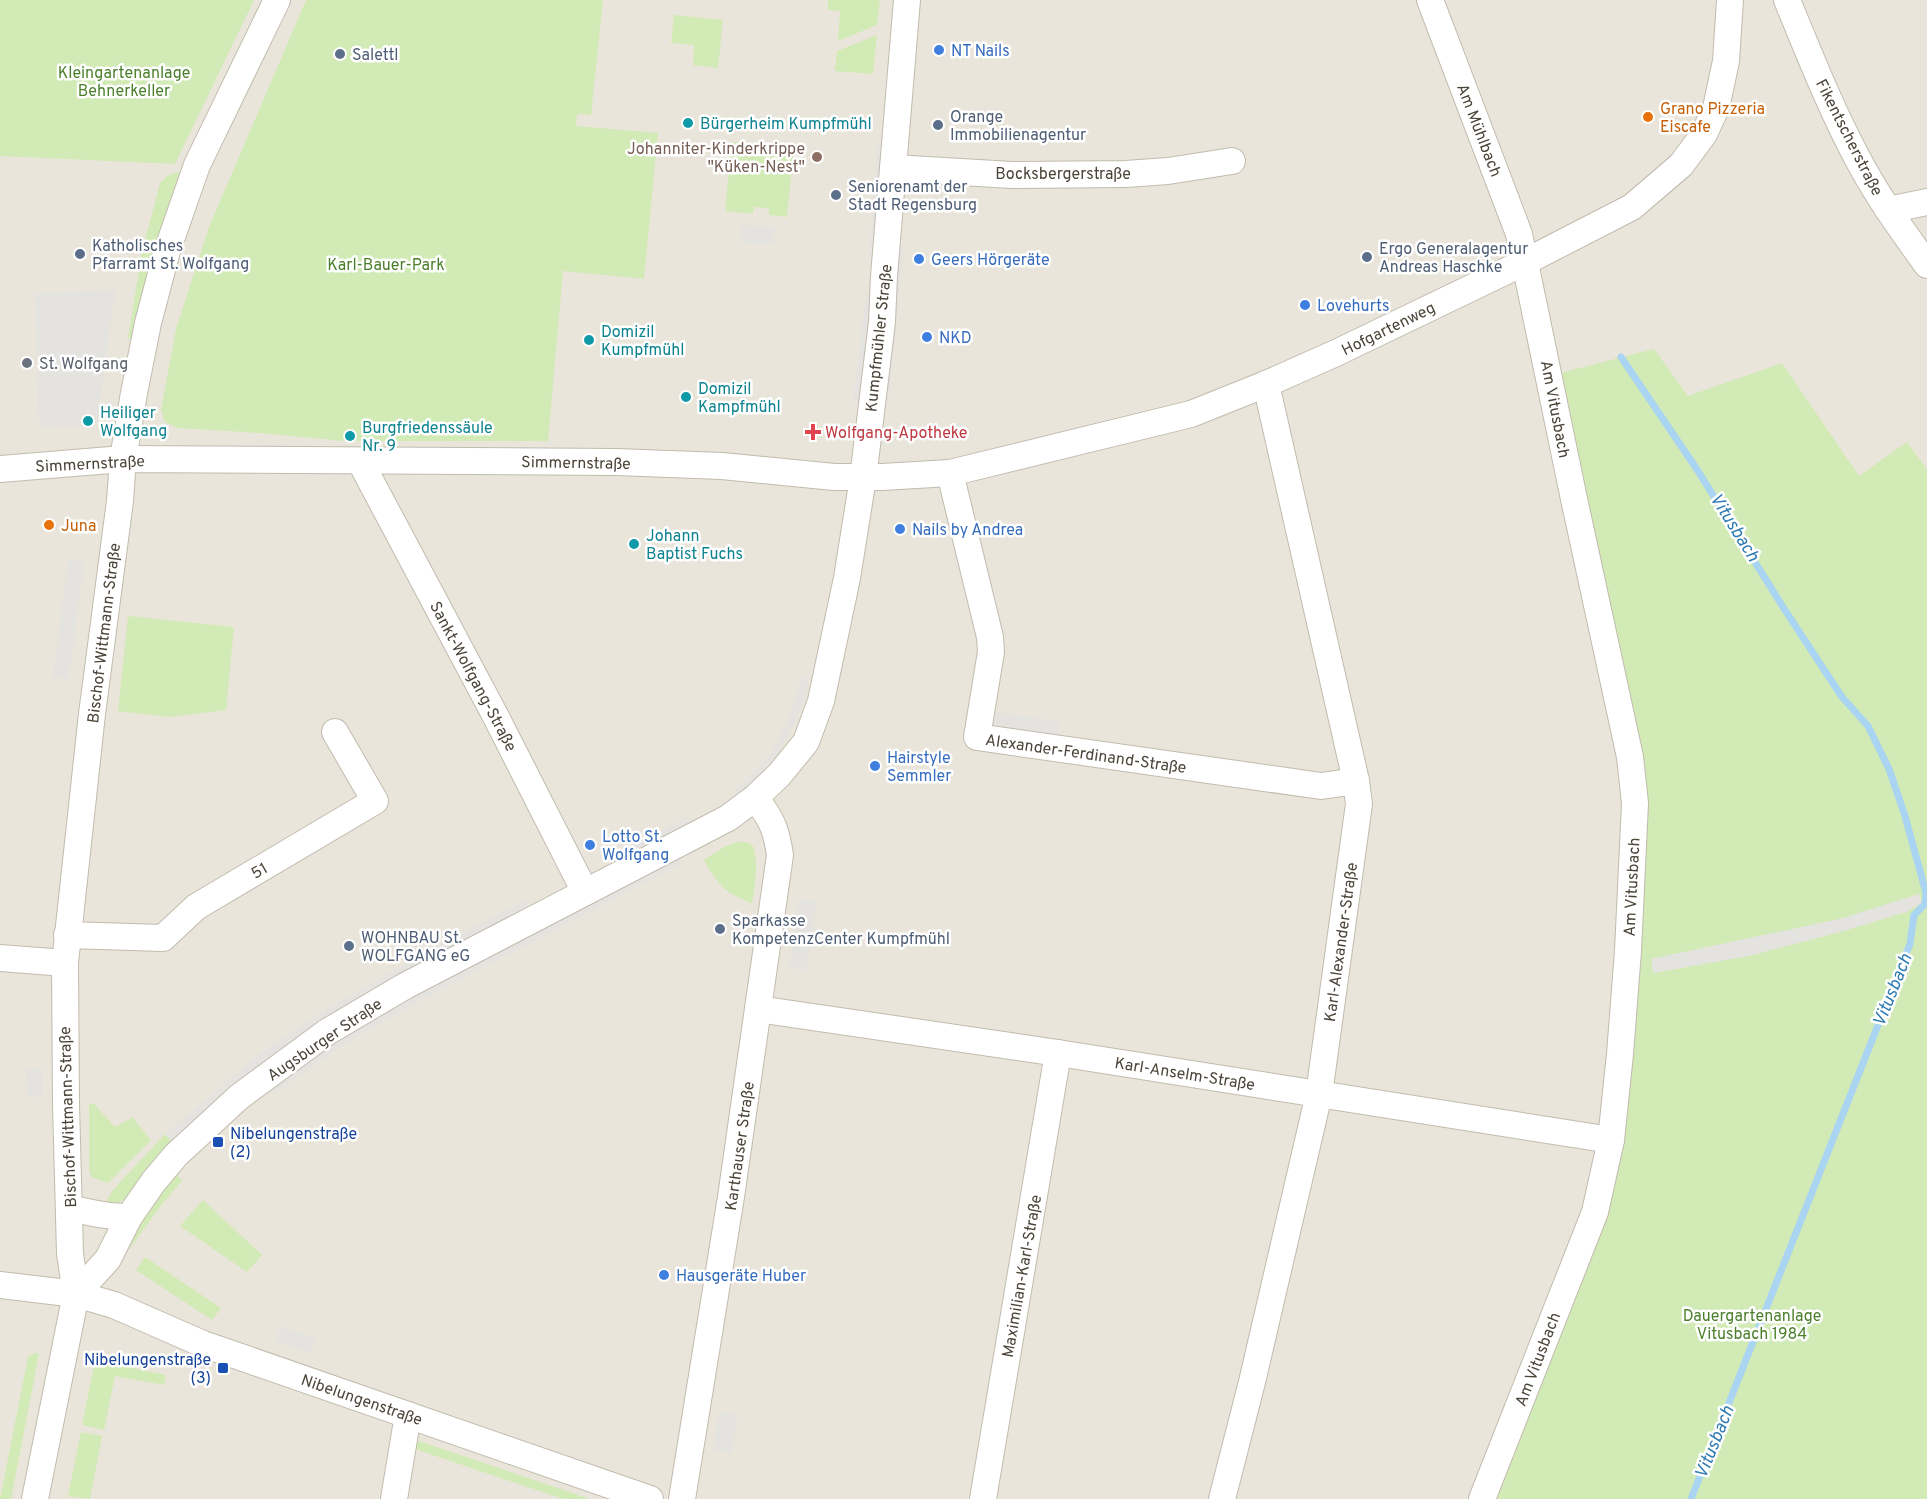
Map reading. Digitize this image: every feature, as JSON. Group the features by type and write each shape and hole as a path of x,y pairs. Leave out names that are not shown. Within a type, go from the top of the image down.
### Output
{"street":[{"name":"Bischof-Wittmann-Straße","path":"76,1294 70,1254 65,963 92,714 120,501 123,459 141,360 167,251 197,165 277,0"},
{"name":"Kumpfmühler Straße","path":"806,742 823,692 847,578 863,478 882,322 892,168 907,0"},
{"name":"Am Mühlbach","path":"1430,0 1519,234 1526,262"},
{"name":"Hofgartenweg","path":"863,478 950,473 1191,414 1336,353 1526,262 1632,207 1681,165 1704,134 1716,108 1726,61 1730,0"},
{"name":"Fikentscherstraße","path":"1787,0 1828,100 1861,165 1888,210 1927,266"},
{"name":"Bocksbergerstraße","path":"892,168 1012,175 1126,174 1168,171 1232,161"},
{"path":"1888,210 1927,202"},
{"name":"Am Vitusbach","path":"1482,1499 1595,1212 1611,1140 1627,962 1635,803 1630,757 1526,262"},
{"name":"Karl-Alexander-Straße","path":"1222,1499 1252,1382 1319,1094 1359,804 1356,781 1266,384"},
{"name":"Simmernstraße","path":"0,469 123,459 616,462 722,466 863,478"},
{"name":"Sankt-Wolfgang-Straße","path":"360,461 495,715 585,892"},
{"name":"Alexander-Ferdinand-Straße","path":"950,473 990,637 991,652 977,737 1321,786 1356,781"},
{"name":"51","path":"67,935 163,938 196,907 375,801 335,732"},
{"name":"Augsburger Straße","path":"76,1294 108,1259 129,1217 154,1181 176,1155 239,1097 282,1064 327,1032 405,986 728,818 755,798 806,742"},
{"name":"Karthauser Straße","path":"682,1499 731,1197 780,855 776,831 755,798"},
{"path":"0,958 65,963"},
{"name":"Karl-Anselm-Straße","path":"758,1009 1058,1053 1611,1140"},
{"name":"Maximilian-Karl-Straße","path":"983,1499 1058,1053"},
{"path":"70,1208 90,1214 129,1217"},
{"name":"Nibelungenstraße","path":"0,1285 76,1294 114,1305 203,1344 650,1499"},
{"path":"35,1499 76,1294"},
{"path":"394,1499 408,1415"}],"shaded area":[{"path":"0,0 1927,0 1927,1499 0,1499"},
{"path":"886,121 877,260 869,259 877,149"},
{"path":"742,225 775,227 774,245 741,243"},
{"path":"896,245 904,246 887,409 880,408"},
{"path":"115,290 97,425 39,427 37,371 54,370 54,354 37,355 35,293"},
{"path":"866,295 873,296 860,404 853,402"},
{"path":"68,559 84,562 69,679 53,677"},
{"path":"801,678 809,679 805,700 797,720 777,756 738,797 734,791 772,752 790,716"},
{"path":"995,712 1059,721 1056,739 993,730"},
{"path":"688,817 691,824 625,858 621,851"},
{"path":"677,856 681,864 414,1004 342,1046 273,1094 269,1089 338,1040 410,997"},
{"path":"1919,894 1922,903 1906,912 1844,931 1749,956 1653,973 1651,959 1843,918"},
{"path":"799,899 817,901 806,970 789,968"},
{"path":"525,900 529,907 321,1022 265,1060 214,1101 171,1141 165,1134 259,1054 317,1015 410,961"},
{"path":"26,1069 42,1069 42,1097 27,1097"},
{"path":"281,1326 315,1338 310,1353 275,1341"},
{"path":"719,1412 738,1415 732,1453 713,1450"}],"green space":[{"name":"Kleingartenanlage Behnerkeller","path":"0,0 254,0 175,164 0,156"},
{"name":"Karl-Bauer-Park","path":"306,0 603,0 591,115 577,114 576,126 658,133 644,279 563,271 548,441 344,441 177,428 165,422 161,410 176,329 209,227"},
{"path":"828,0 880,0 877,25 838,41 840,11 828,10"},
{"path":"674,15 723,20 718,68 693,65 694,45 671,43"},
{"path":"877,35 873,74 835,71 837,51"},
{"path":"732,142 794,147 787,217 769,215 769,208 754,207 753,214 725,211"},
{"path":"182,171 133,339 128,338 142,252 160,183 168,175"},
{"name":"Dauergartenanlage Vitusbach 1984","path":"1654,349 1688,396 1782,363 1859,476 1907,442 1927,469 1927,1499 1496,1499 1607,1211 1616,1177 1624,1136 1647,808 1560,373"},
{"path":"128,616 234,627 226,710 169,717 118,711"},
{"path":"747,842 753,846 755,853 756,874 752,903 735,896 723,887 713,876 704,860 726,846"},
{"path":"89,1104 94,1104 115,1127 132,1117 151,1140 108,1183 91,1177 89,1169"},
{"path":"165,1134 171,1141 147,1168 127,1197 120,1202 104,1205 113,1190"},
{"path":"177,1175 182,1181 128,1251 150,1211"},
{"path":"203,1200 262,1255 247,1272 180,1226"},
{"path":"145,1257 221,1308 212,1320 136,1270"},
{"path":"34,1353 39,1354 11,1499 0,1499 28,1357"},
{"path":"95,1360 166,1375 164,1385 115,1376 104,1430 82,1425"},
{"path":"81,1432 102,1436 90,1499 68,1496"},
{"path":"419,1441 590,1499 564,1499 412,1448"}],"waterway":[{"name":"Vitusbach","path":"1621,357 1698,471 1842,697 1868,726 1889,769 1905,816 1926,893 1925,904 1914,915 1910,944 1691,1499"}],"place":[{"name":"NT Nails","path":"939,50"},
{"name":"Salettl","path":"340,54"},
{"name":"Grano Pizzeria Eiscafe","path":"1648,117"},
{"name":"Bürgerheim Kumpfmühl","path":"688,123"},
{"name":"Orange Immobilienagentur","path":"938,125"},
{"name":"Johanniter-Kinderkrippe \"Küken-Nest\"","path":"817,157"},
{"name":"Seniorenamt der Stadt Regensburg","path":"836,195"},
{"name":"Katholisches Pfarramt St. Wolfgang","path":"80,254"},
{"name":"Ergo Generalagentur Andreas Haschke","path":"1367,257"},
{"name":"Geers Hörgeräte","path":"919,259"},
{"name":"Lovehurts","path":"1305,305"},
{"name":"NKD","path":"927,337"},
{"name":"Domizil Kumpfmühl","path":"589,340"},
{"name":"St. Wolfgang","path":"27,363"},
{"name":"Domizil Kampfmühl","path":"686,397"},
{"name":"Heiliger Wolfgang","path":"88,421"},
{"name":"Wolfgang-Apotheke","path":"813,432"},
{"name":"Burgfriedenssäule Nr. 9","path":"350,436"},
{"name":"Juna","path":"49,525"},
{"name":"Nails by Andrea","path":"900,529"},
{"name":"Johann Baptist Fuchs","path":"634,544"},
{"name":"Hairstyle Semmler","path":"875,766"},
{"name":"Lotto St. Wolfgang","path":"590,845"},
{"name":"Sparkasse KompetenzCenter Kumpfmühl","path":"720,929"},
{"name":"WOHNBAU St. WOLFGANG eG","path":"349,946"},
{"name":"Nibelungenstraße (2)","path":"218,1142"},
{"name":"Hausgeräte Huber","path":"664,1275"},
{"name":"Nibelungenstraße (3)","path":"223,1368"}]}
